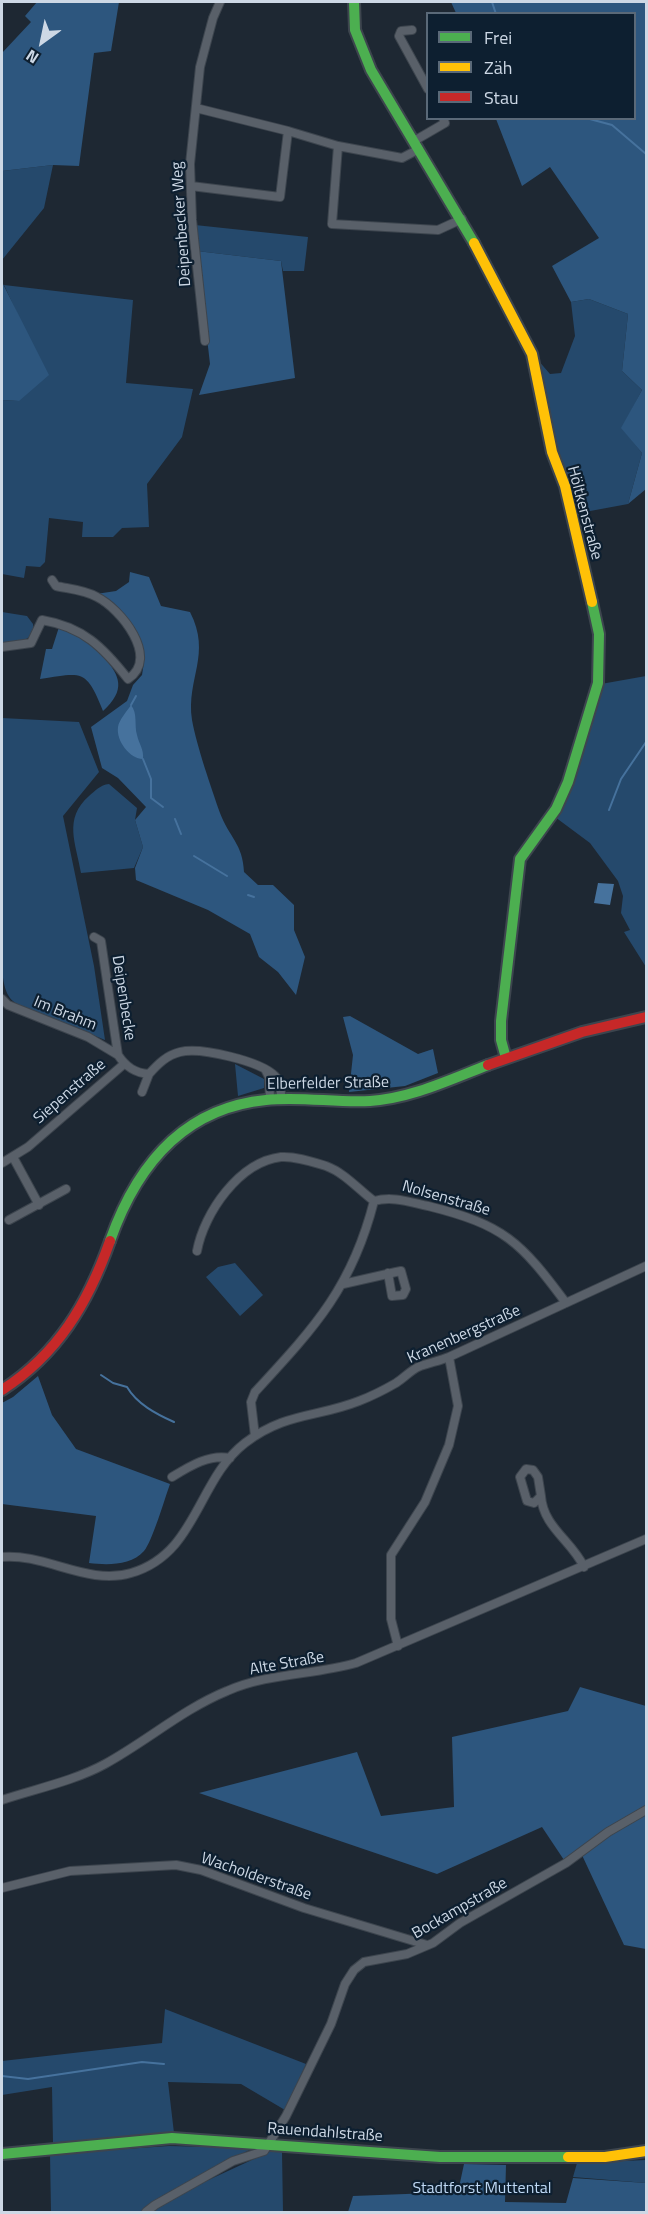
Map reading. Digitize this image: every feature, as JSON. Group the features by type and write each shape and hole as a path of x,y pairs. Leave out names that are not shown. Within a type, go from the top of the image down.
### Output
{"street":[{"name":"Deipenbecker Weg","path":"205,341 191,186 200,67 213,18 220,2"},
{"name":"Höltkenstraße","path":"354,2 354,30 366,61 462,219 535,362 552,453 565,486 599,634 599,675 595,696 568,782 556,809 520,859 501,1021 501,1040 506,1058"},
{"path":"411,30 401,31 399,36 426,85"},
{"path":"196,108 338,146 402,158 444,121"},
{"path":"191,186 280,197 288,132"},
{"path":"338,146 332,224 438,230 462,219"},
{"path":"2,646 31,643 42,620 57,623 92,639 108,654 128,679 140,666 134,636 114,608 90,593 56,586 52,580"},
{"name":"Deipenbecke","path":"94,937 101,941 118,1055 124,1064"},
{"name":"Im Brahm","path":"2,999 8,1005 88,1037 118,1055"},
{"name":"Elberfelder Straße","path":"2,1390 32,1368 71,1327 94,1284 128,1196 155,1156 175,1137 207,1118 239,1104 276,1098 362,1101 390,1099 431,1088 506,1058 602,1027 646,1017"},
{"path":"142,1092 149,1074 159,1063 175,1054 199,1050 224,1055 275,1076 280,1084 276,1098"},
{"name":"Siepenstraße","path":"2,1163 13,1157 124,1064 130,1069 149,1074"},
{"path":"13,1157 39,1205"},
{"path":"197,1251 199,1237 213,1211 232,1185 254,1168 274,1159 290,1158 337,1171 374,1201 367,1229 343,1284 325,1313 255,1392 251,1402 255,1436"},
{"path":"9,1220 66,1189"},
{"name":"Nolsenstraße","path":"374,1201 389,1197 453,1212 495,1227 537,1263 566,1303"},
{"name":"Kranenbergstraße","path":"2,1557 33,1559 105,1576 139,1571 169,1553 182,1538 230,1458 255,1436 289,1418 357,1402 397,1382 419,1367 449,1357 646,1266"},
{"path":"343,1284 388,1274"},
{"path":"398,1646 391,1618 391,1555 425,1502 449,1445 458,1406 449,1357"},
{"path":"172,1477 195,1463 219,1456 230,1458"},
{"path":"541,1496 546,1518 571,1546 584,1567"},
{"name":"Alte Straße","path":"2,1800 101,1766 185,1712 228,1690 255,1681 331,1670 398,1646 646,1539"},
{"name":"Bockampstraße","path":"270,2144 332,2024 345,1984 354,1970 364,1962 407,1954 427,1945 460,1923 566,1863 646,1809"},
{"name":"Wacholderstraße","path":"2,1888 70,1871 176,1865 201,1870 304,1908 427,1945"},
{"name":"Rauendahlstraße","path":"2,2154 172,2138 476,2158 605,2157 646,2151"},
{"path":"147,2212 154,2205 233,2161 264,2151 270,2144"}],"shaded area":[{"path":"53,165 44,208 2,260 2,171"},
{"path":"195,225 308,237 304,271 283,271 281,261 197,251"},
{"path":"4,285 133,300 126,383 193,389 182,437 147,484 149,527 122,528 113,537 82,537 83,522 49,518 45,562 40,567 26,566 24,578 2,574 2,400 19,401 24,328"},
{"path":"589,299 628,314 622,371 642,390 622,428 642,453 628,504 574,514 553,451 537,359 550,374 561,373 575,336 571,302"},
{"path":"2,612 27,616 33,624 34,633 23,641 2,644"},
{"path":"646,676 646,967 624,932 630,930 621,913 623,896 618,881 590,843 555,817 601,684"},
{"path":"131,705 143,759 129,753 119,738 120,721"},
{"path":"2,718 79,722 99,772 63,816 94,966 105,1040 17,1004 6,990 2,971"},
{"path":"109,784 137,808 135,820 143,847 134,868 81,873 73,832 76,814 89,796 100,787"},
{"path":"598,883 614,884 610,905 594,903"},
{"path":"235,1064 264,1079 264,1088 238,1096"},
{"path":"235,1263 263,1295 240,1316 206,1277 218,1267"},
{"path":"165,2009 306,2064 285,2110 241,2084 168,2082 174,2133 53,2143 52,2087 2,2095 2,2061 162,2043"},
{"path":"169,2146 253,2148 162,2196 141,2212 51,2212 50,2154"},
{"path":"269,2152 282,2152 283,2212 149,2212 202,2183"},
{"path":"646,2160 646,2183 573,2177 577,2163"}],"green space":[{"path":"37,2 119,2 111,51 94,53 79,166 53,165 2,171 2,53 31,22 25,16"},
{"path":"451,2 646,2 646,489 628,504 642,453 621,428 642,390 622,371 628,314 589,299 571,302 552,266 599,238 550,167 522,186 496,120 636,120 636,12 456,12"},
{"path":"197,251 281,261 295,378 199,395 210,364"},
{"path":"2,282 49,375 19,401 2,400"},
{"path":"130,572 149,577 161,606 190,612 196,627 199,654 191,705 197,742 220,813 241,854 244,872 258,885 273,885 294,905 294,930 305,957 296,995 278,972 259,957 250,934 208,910 136,880 135,868 143,847 135,820 146,807 118,778 102,768 91,727 127,701 133,685 142,675 144,662 137,634 125,615 96,594 116,591 129,582"},
{"path":"59,627 90,640 117,676 118,690 103,711 87,680 74,675 40,679 46,649 52,649"},
{"path":"350,1016 418,1054 433,1049 438,1073 405,1086 349,1092 353,1055 343,1017"},
{"path":"38,1376 52,1415 76,1449 170,1484 154,1530 147,1546 139,1556 125,1562 89,1563 96,1516 2,1504 2,1403 13,1397"},
{"path":"580,1687 646,1706 646,1949 624,1945 581,1853 566,1863 542,1827 437,1874 199,1793 357,1752 381,1816 454,1807 452,1737 568,1711"},
{"name":"Stadtforst Muttental","path":"464,2164 506,2165 505,2202 566,2203 573,2178 646,2183 646,2212 348,2212 353,2196 458,2192"}],"waterway":[{"path":"492,2 495,12"},
{"path":"593,120 612,125 646,154"},
{"path":"131,705 136,696"},
{"path":"609,810 621,779 646,742"},
{"path":"143,759 151,779 151,798 163,807"},
{"path":"175,819 181,834"},
{"path":"194,856 227,876"},
{"path":"248,895 254,897"},
{"path":"101,1375 113,1383 127,1387 154,1412 174,1422"},
{"path":"2,2076 28,2079 142,2062 164,2064"}],"traffic: fast":[{"path":"354,2 355,30 371,70 474,243"},
{"path":"506,1058 501,1040 501,1021 520,859 556,809 568,782 598,683 599,634 592,602"},
{"path":"110,1241 121,1214 149,1166 187,1129 210,1115 237,1105 266,1100 370,1101 386,1099 430,1088 488,1065"},
{"path":"2,2154 172,2138 440,2157 568,2157"}],"traffic: slow":[{"path":"474,243 532,354 552,452 565,486 592,602"},
{"path":"568,2157 605,2157 646,2151"}],"traffic: jam":[{"path":"488,1065 582,1032 646,1017"},
{"path":"2,1390 39,1360 69,1325 92,1285 110,1241"}]}
